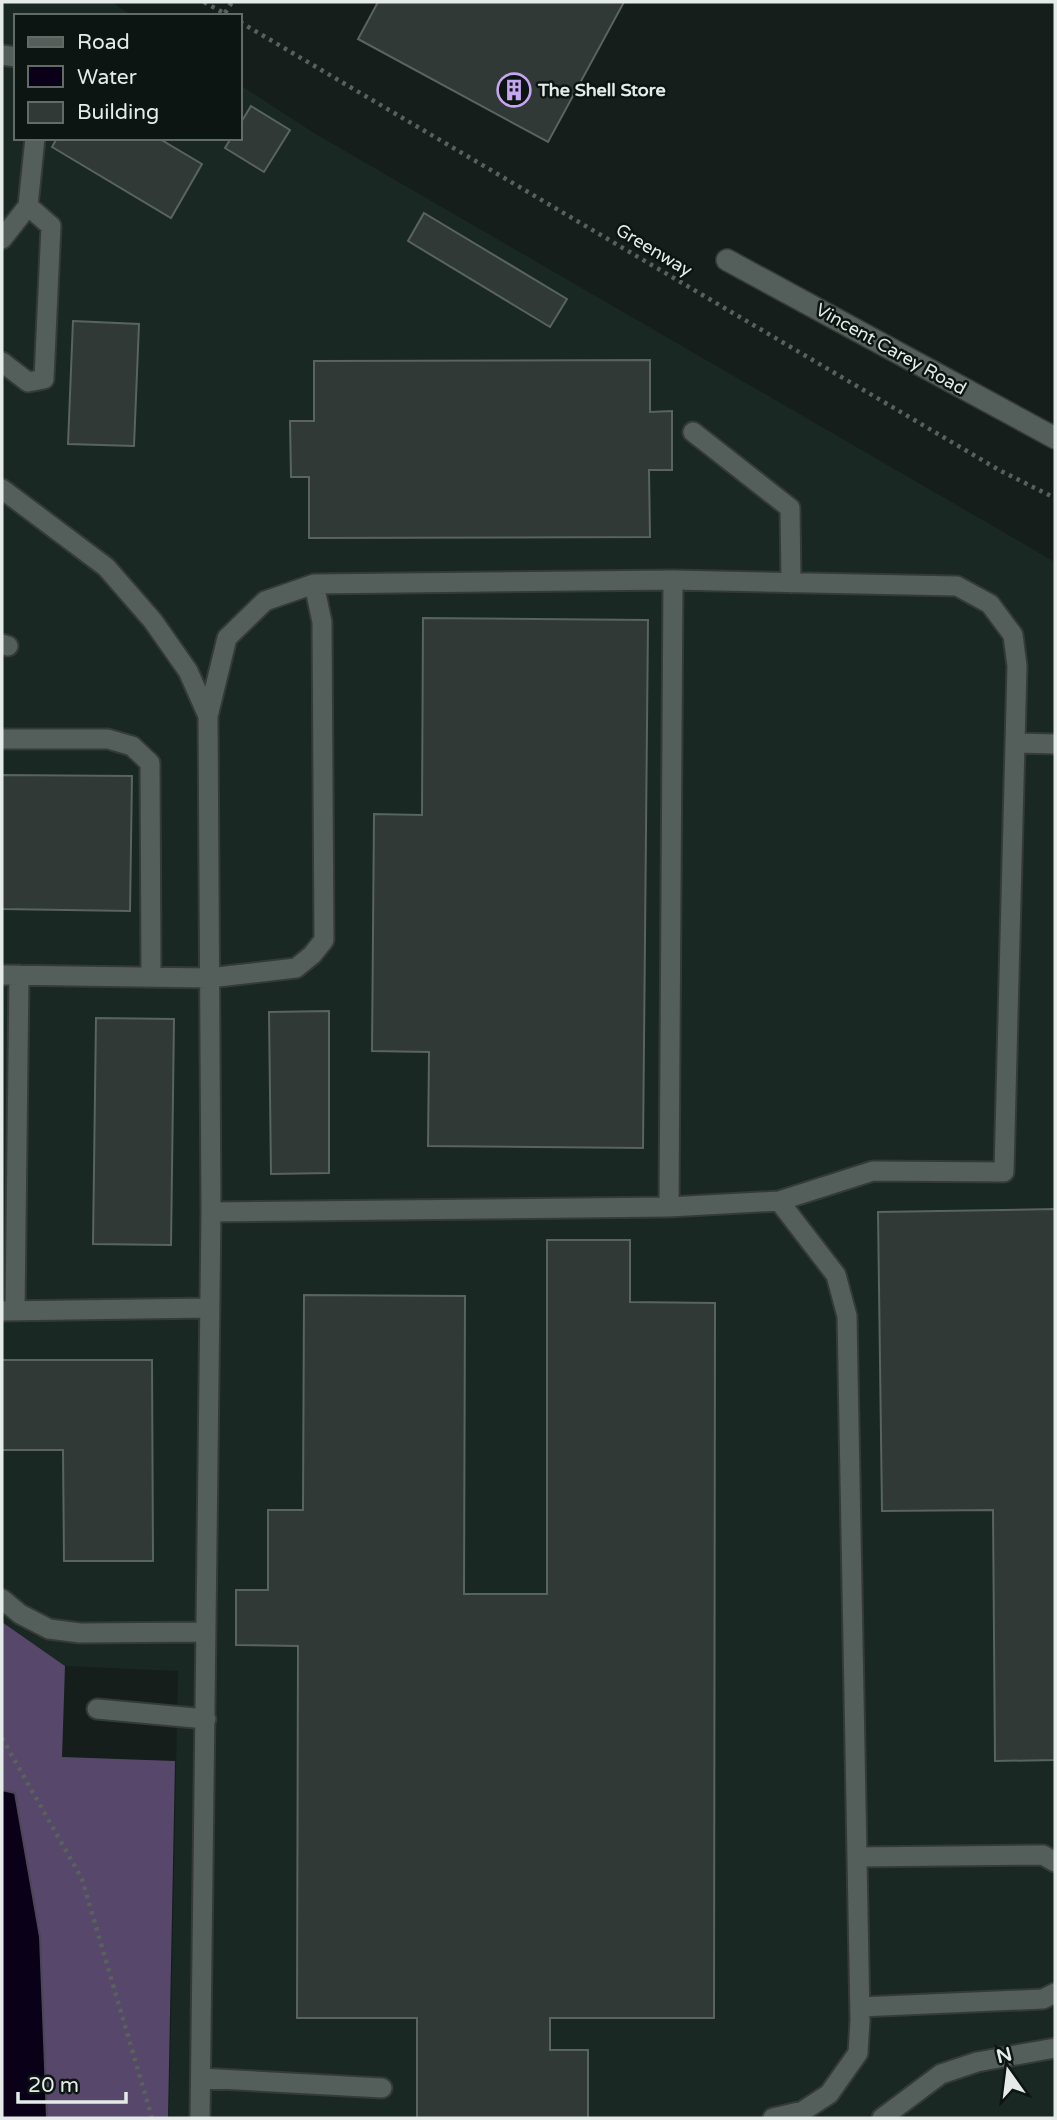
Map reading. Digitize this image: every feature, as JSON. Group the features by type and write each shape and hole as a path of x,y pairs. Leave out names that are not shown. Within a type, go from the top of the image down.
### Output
{"street":[{"name":"Vincent Carey Road","path":"727,260 1055,438"}],"lane":[{"path":"2,239 28,206 35,140"},
{"path":"2,362 28,382 44,379 51,226 28,206"},
{"path":"693,432 790,508 791,583"},
{"path":"2,489 106,566 153,621 188,671 208,716"},
{"path":"669,1207 673,580"},
{"path":"200,2118 211,1212 208,716 227,638 265,601 314,584 673,580 957,586 990,604 1013,635 1017,666 1004,1172 873,1171 779,1201 669,1207 211,1212"},
{"path":"209,1308 8,1311 10,975 209,978 296,968 312,955 324,940 322,622 314,584"},
{"path":"2,738 108,739 132,746 150,764 151,976"},
{"path":"1016,743 1055,744"},
{"path":"773,2118 803,2111 829,2094 858,2053 860,2007 848,1316 836,1275 779,1201"},
{"path":"2,1599 20,1614 49,1629 80,1633 206,1632"},
{"path":"97,1709 206,1719"},
{"path":"857,1857 1043,1855 1055,1862"},
{"path":"860,2007 1043,1999 1055,1993"},
{"path":"882,2118 941,2074 977,2062 1055,2048"},
{"path":"201,2078 382,2088"}],"path":[{"path":"204,2 225,14"},
{"name":"Greenway","path":"242,23 999,470 1055,498"},
{"path":"2,1738 82,1880 152,2118"}],"shaded area":[{"path":"2,2 112,2 130,14 14,14 14,140 242,140 242,86 314,133 1055,562 1055,1209 878,1212 882,1511 993,1510 995,1761 1055,1760 1055,2118 588,2118 588,2050 550,2050 550,2018 714,2018 715,1303 630,1302 630,1241 547,1240 547,1594 464,1594 465,1296 304,1296 303,1510 268,1511 268,1590 236,1590 236,1645 298,1646 297,2018 417,2018 417,2118 169,2118 178,1671 65,1666 2,1622 2,909 130,911 131,776 2,775","holes":["649,360 650,412 672,412 672,470 649,470 649,536 309,538 309,477 291,477 290,422 314,421 314,361"]},
{"path":"2,1622 65,1666 62,1757 175,1761 168,2118 47,2118 40,1937 15,1794 2,1790"}],"water":[{"path":"2,1790 15,1793 40,1937 47,2118 2,2118"}],"building":[{"name":"The Shell Store","path":"378,2 624,2 548,142 358,39"},
{"path":"251,106 290,130 264,172 225,148 230,140 242,140 242,121"},
{"path":"56,140 161,140 202,164 171,218 52,147"},
{"path":"424,213 567,299 550,327 408,241"},
{"path":"73,321 139,324 134,446 68,444"},
{"path":"650,360 650,412 672,411 672,470 649,470 650,537 309,538 309,477 291,477 290,421 314,421 314,361"},
{"path":"423,618 648,620 643,1148 428,1146 429,1052 372,1051 374,814 422,815"},
{"path":"2,775 132,776 130,911 2,909"},
{"path":"329,1011 329,1173 271,1174 269,1012"},
{"path":"96,1018 174,1019 171,1245 93,1244"},
{"path":"1055,1209 1055,1760 995,1761 993,1510 882,1511 878,1212"},
{"path":"547,1240 630,1240 630,1302 715,1303 714,2018 550,2018 550,2050 588,2050 588,2118 417,2118 417,2018 297,2018 298,1646 236,1645 236,1590 268,1590 268,1510 303,1510 304,1295 465,1296 464,1594 547,1594"},
{"path":"2,1360 152,1360 153,1561 64,1561 63,1450 2,1450"}],"place":[{"name":"The Shell Store","path":"514,90"}]}
